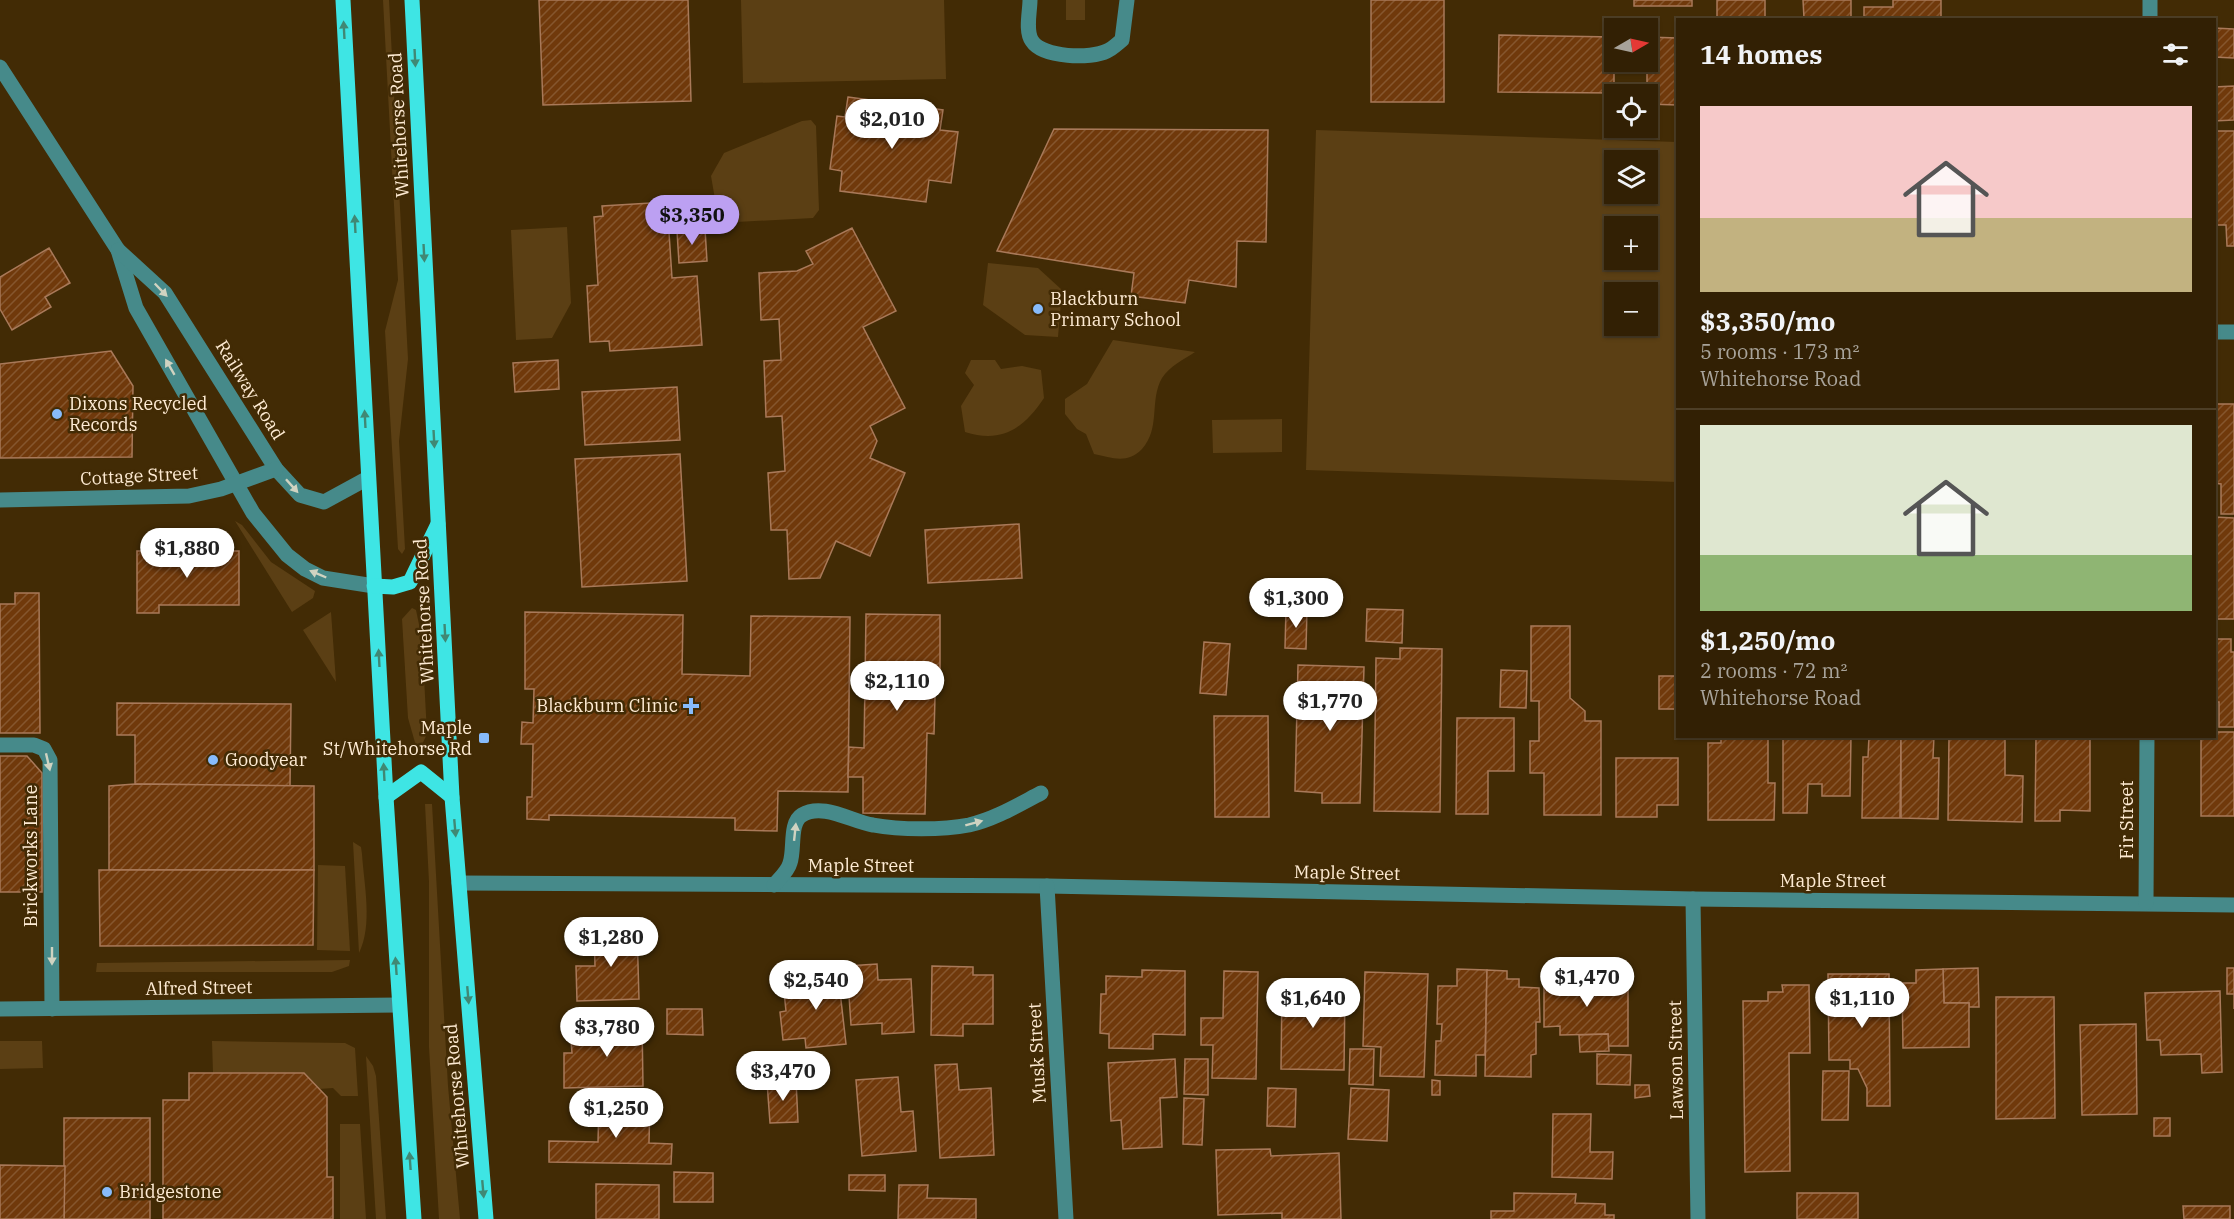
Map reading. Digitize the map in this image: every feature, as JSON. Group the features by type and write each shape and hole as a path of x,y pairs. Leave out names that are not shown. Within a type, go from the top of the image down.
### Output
{"main road":[{"path":"343,0 386,797 414,1219"},
{"name":"Whitehorse Road","path":"412,0 452,797 486,1219"},
{"path":"375,586 393,587 410,582 439,522"},
{"path":"386,797 421,772 452,797"}],"street":[{"path":"1030,0 1029,32 1032,42 1045,51 1070,56 1107,52 1122,40 1127,0"},
{"path":"2150,0 2150,18"},
{"name":"Railway Road","path":"0,67 118,250 165,293 276,469 300,495 324,502 368,478"},
{"name":"Railway Road","path":"118,250 136,308 253,513 280,547 305,568 323,578 375,586"},
{"path":"2216,332 2234,332"},
{"name":"Cottage Street","path":"0,500 189,496 236,484 276,469"},
{"name":"Fir Street","path":"2146,903 2147,738"},
{"name":"Brickworks Lane","path":"0,745 34,745 44,749 50,760 52,1009"},
{"path":"774,885 790,866 794,849 795,825 802,815 815,811 837,813 872,825 901,828 968,825 990,818 1041,793"},
{"name":"Maple Street","path":"459,884 1047,886 1693,899 2234,905"},
{"name":"Musk Street","path":"1047,886 1066,1219"},
{"name":"Lawson Street","path":"1693,899 1698,1219"},
{"name":"Alfred Street","path":"0,1009 399,1005"}],"shaded area":[{"path":"383,0 389,0 408,359 399,441 405,549 402,554 398,549 385,331 398,280"},
{"path":"741,0 944,0 946,79 743,83"},
{"path":"1066,0 1085,0 1085,20 1066,20"},
{"path":"811,120 816,126 819,210 813,218 736,222 716,205 711,176 724,153 802,121"},
{"path":"1316,130 1676,142 1676,482 1306,470"},
{"path":"567,227 571,303 552,338 516,340 511,230"},
{"path":"988,263 1038,268 1062,290 1058,337 1025,335 983,305"},
{"path":"1113,340 1195,352 1173,367 1162,378 1156,396 1148,441 1137,454 1125,458 1094,454 1086,434 1077,429 1065,414 1065,399 1087,384"},
{"path":"971,360 995,360 1001,369 1022,366 1041,370 1044,398 1028,418 1011,431 990,436 965,432 961,406 974,385 965,373"},
{"path":"1282,419 1282,452 1213,453 1212,420"},
{"path":"235,521 242,525 271,562 315,591 313,598 292,612"},
{"path":"412,608 416,610 422,639 427,734 418,753 408,718 402,619"},
{"path":"331,612 336,682 303,630"},
{"path":"425,804 432,804 448,1086 460,1219 439,1219 429,1047 429,882"},
{"path":"353,842 361,847 367,918 359,953"},
{"path":"318,865 345,866 350,951 317,950"},
{"path":"350,960 349,966 332,972 96,972 97,963"},
{"path":"0,1041 42,1041 43,1068 0,1069"},
{"path":"212,1041 345,1043 355,1048 358,1096 341,1096 333,1088 319,1089 304,1073 213,1073"},
{"path":"366,1056 376,1076 386,1219 376,1219"},
{"path":"340,1124 360,1124 366,1219 340,1219"}],"building":[{"path":"539,0 688,0 691,101 543,105"},
{"path":"1371,0 1444,0 1444,102 1371,102"},
{"path":"1634,0 1692,0 1692,6 1634,6"},
{"path":"1717,0 1765,0 1765,18 1717,18"},
{"path":"1803,0 1851,0 1851,18 1804,18"},
{"path":"1893,0 1941,0 1941,18 1864,18 1864,7 1893,7"},
{"path":"2216,28 2234,29 2234,58 2216,57"},
{"path":"1499,35 1604,37 1604,72 1614,72 1614,84 1604,84 1604,93 1498,92"},
{"path":"1658,37 1676,38 1676,105 1658,104 1658,84 1647,84 1647,72 1658,72"},
{"path":"2234,86 2234,120 2216,121 2216,87"},
{"path":"848,97 943,110 940,130 958,132 951,183 929,180 926,202 840,191 842,171 830,169 837,116 845,117"},
{"path":"1054,129 1268,130 1266,242 1237,241 1236,287 1189,280 1185,303 1131,296 1134,273 997,251"},
{"path":"2216,131 2234,131 2234,246 2227,246 2226,225 2216,225"},
{"path":"667,202 672,278 697,276 702,345 610,351 609,341 590,342 587,286 598,285 594,217 603,216 602,206"},
{"path":"852,228 896,311 863,327 905,408 870,426 877,441 870,458 905,473 870,556 836,541 820,578 789,579 787,530 771,530 768,473 785,471 782,416 766,417 764,361 781,360 779,319 761,320 759,273 797,271 813,264 806,251"},
{"path":"705,229 707,261 679,263 677,231"},
{"path":"49,248 70,283 45,297 51,307 12,330 0,309 0,277"},
{"path":"111,351 133,386 132,457 0,458 0,364"},
{"path":"558,360 559,389 515,392 513,363"},
{"path":"677,387 680,440 585,445 582,392"},
{"path":"2216,404 2234,404 2234,514 2221,514 2221,484 2216,483"},
{"path":"680,454 687,581 582,587 575,459"},
{"path":"2216,517 2234,518 2234,619 2216,619"},
{"path":"1019,524 1022,578 928,583 925,530"},
{"path":"137,551 239,551 239,605 159,605 159,613 137,613"},
{"path":"15,593 39,593 40,733 0,733 0,604 15,604"},
{"path":"1286,609 1307,609 1306,649 1285,648"},
{"path":"1367,609 1403,610 1402,643 1366,641"},
{"name":"Blackburn Clinic","path":"525,612 683,615 682,674 750,676 751,616 850,617 848,792 778,791 777,831 735,830 735,818 549,815 549,820 527,819 527,797 532,797 533,744 521,744 522,722 533,723 534,689 525,689"},
{"path":"866,614 940,615 940,672 928,672 928,697 935,697 934,734 927,733 925,814 863,813 863,777 848,777 849,747 864,748"},
{"path":"1531,626 1570,626 1570,698 1585,711 1585,721 1601,721 1601,815 1544,815 1544,773 1530,773 1530,741 1539,741 1539,701 1531,701"},
{"path":"2216,639 2231,639 2231,652 2234,652 2234,727 2219,727 2219,702 2216,702"},
{"path":"1204,642 1230,644 1226,695 1200,693"},
{"path":"1400,648 1442,649 1440,812 1374,811 1376,658 1400,659"},
{"path":"1298,665 1364,667 1360,803 1322,803 1322,793 1295,791"},
{"path":"1501,670 1527,671 1526,708 1500,707"},
{"path":"1659,676 1676,676 1676,709 1659,709"},
{"name":"Goodyear","path":"117,703 291,704 290,786 135,784 135,735 117,735"},
{"path":"1214,716 1268,716 1269,817 1215,817"},
{"path":"1457,718 1514,718 1514,771 1488,771 1488,814 1456,814"},
{"path":"2216,732 2234,732 2234,816 2201,816 2201,738 2216,738"},
{"path":"1721,738 1768,738 1768,783 1775,783 1774,820 1708,820 1708,743 1721,743"},
{"path":"1783,738 1851,738 1850,796 1822,796 1822,784 1808,784 1807,813 1783,813"},
{"path":"1869,738 1901,738 1900,818 1862,818 1863,757 1868,757"},
{"path":"1901,738 1934,738 1933,758 1939,758 1938,819 1901,818"},
{"path":"1949,738 2005,738 2005,775 2023,776 2022,822 1948,820"},
{"path":"2036,738 2090,738 2090,811 2060,810 2060,821 2035,821"},
{"path":"0,756 27,756 42,773 42,892 0,892"},
{"path":"1616,758 1678,758 1678,805 1657,805 1657,817 1616,817"},
{"path":"135,784 314,786 314,870 109,870 109,786"},
{"path":"99,870 314,870 313,945 100,946"},
{"path":"637,929 639,999 577,1001 576,966 595,966 594,930"},
{"path":"877,964 878,980 911,979 914,1032 882,1034 882,1023 851,1025 847,966"},
{"path":"837,965 846,1044 806,1048 805,1038 783,1040 780,1012 786,1011 784,992 814,989 812,967"},
{"path":"932,966 973,967 973,975 993,975 993,1024 963,1024 963,1036 931,1035"},
{"path":"1978,968 1979,1007 1969,1007 1969,1003 1944,1003 1943,969"},
{"path":"2227,968 2234,968 2234,994 2227,994"},
{"path":"1457,969 1487,970 1485,1055 1476,1055 1476,1076 1435,1075 1436,1041 1441,1041 1442,1024 1437,1024 1438,986 1457,986"},
{"path":"1943,969 1944,1003 1969,1003 1969,1047 1903,1048 1902,983 1916,983 1916,970"},
{"path":"1142,970 1185,971 1185,1035 1153,1034 1153,1049 1109,1048 1109,1034 1100,1033 1101,994 1106,994 1106,976 1142,977"},
{"path":"1487,970 1507,971 1507,979 1519,979 1519,987 1539,988 1540,1022 1536,1022 1536,1054 1531,1055 1531,1077 1485,1076"},
{"path":"1224,971 1258,972 1256,1079 1212,1078 1213,1045 1201,1045 1201,1018 1223,1018"},
{"path":"1365,972 1428,974 1424,1077 1380,1076 1381,1047 1363,1046"},
{"path":"1828,974 1889,974 1890,1106 1867,1106 1867,1088 1858,1069 1850,1069 1850,1060 1829,1060"},
{"path":"1544,976 1590,976 1591,985 1628,985 1628,1046 1608,1046 1608,1034 1560,1035 1560,1026 1544,1027"},
{"path":"1782,985 1809,985 1810,1053 1789,1053 1790,1171 1745,1172 1743,1001 1768,1001 1768,992 1783,992"},
{"path":"1282,988 1345,989 1344,1070 1281,1069"},
{"path":"2220,991 2222,1072 2202,1073 2201,1054 2161,1055 2160,1040 2147,1040 2145,993"},
{"path":"1996,997 2054,997 2055,1118 1996,1119"},
{"path":"667,1009 702,1009 703,1035 667,1034"},
{"path":"598,1022 642,1022 643,1086 564,1088 564,1053 572,1053 571,1040 599,1040"},
{"path":"2136,1024 2137,1114 2082,1115 2080,1025"},
{"path":"1608,1034 1609,1051 1580,1052 1579,1035"},
{"path":"1350,1049 1374,1049 1373,1085 1349,1084"},
{"path":"1597,1054 1631,1055 1630,1085 1597,1084"},
{"path":"1175,1059 1177,1097 1160,1098 1162,1147 1123,1149 1121,1120 1111,1121 1108,1063"},
{"path":"1185,1059 1208,1059 1208,1095 1184,1094"},
{"path":"957,1064 959,1090 991,1088 994,1155 940,1158 935,1065"},
{"path":"1823,1071 1849,1071 1848,1120 1822,1120"},
{"path":"189,1073 304,1073 327,1097 327,1177 333,1177 333,1219 163,1219 163,1100 189,1100"},
{"path":"898,1077 901,1112 913,1111 916,1151 862,1156 856,1080"},
{"path":"796,1080 798,1122 770,1123 767,1082"},
{"path":"1432,1080 1440,1081 1440,1095 1432,1095"},
{"path":"1635,1085 1649,1085 1650,1096 1635,1098"},
{"path":"1268,1088 1296,1089 1295,1127 1267,1126"},
{"path":"1351,1088 1389,1090 1387,1141 1348,1139"},
{"path":"1184,1098 1204,1099 1202,1145 1183,1144"},
{"path":"599,1101 650,1102 649,1143 672,1144 671,1164 549,1162 549,1141 598,1142"},
{"path":"1553,1114 1591,1114 1590,1152 1613,1152 1612,1179 1552,1177"},
{"name":"Bridgestone","path":"64,1118 150,1118 150,1219 64,1219"},
{"path":"2154,1118 2170,1118 2170,1136 2154,1136"},
{"path":"1270,1149 1271,1156 1339,1153 1341,1219 1282,1219 1282,1213 1218,1215 1216,1150"},
{"path":"0,1165 65,1166 64,1219 0,1219"},
{"path":"674,1172 713,1173 713,1202 674,1202"},
{"path":"849,1175 885,1175 885,1191 849,1190"},
{"path":"596,1184 659,1185 659,1219 596,1219"},
{"path":"899,1185 928,1185 927,1198 976,1199 976,1219 898,1219"},
{"path":"1514,1193 1576,1194 1575,1203 1605,1204 1605,1215 1614,1215 1614,1219 1491,1219 1491,1211 1514,1211"},
{"path":"1797,1193 1858,1193 1858,1219 1797,1219"},
{"path":"2183,1206 2230,1206 2230,1219 2184,1219"}],"place":[{"name":"Blackburn Primary School","path":"1038,309"},
{"name":"Dixons Recycled Records","path":"57,414"},
{"name":"Blackburn Clinic","path":"691,706"},
{"name":"Maple St/Whitehorse Rd","path":"484,738"},
{"name":"Goodyear","path":"213,760"},
{"name":"Bridgestone","path":"107,1192"}]}
